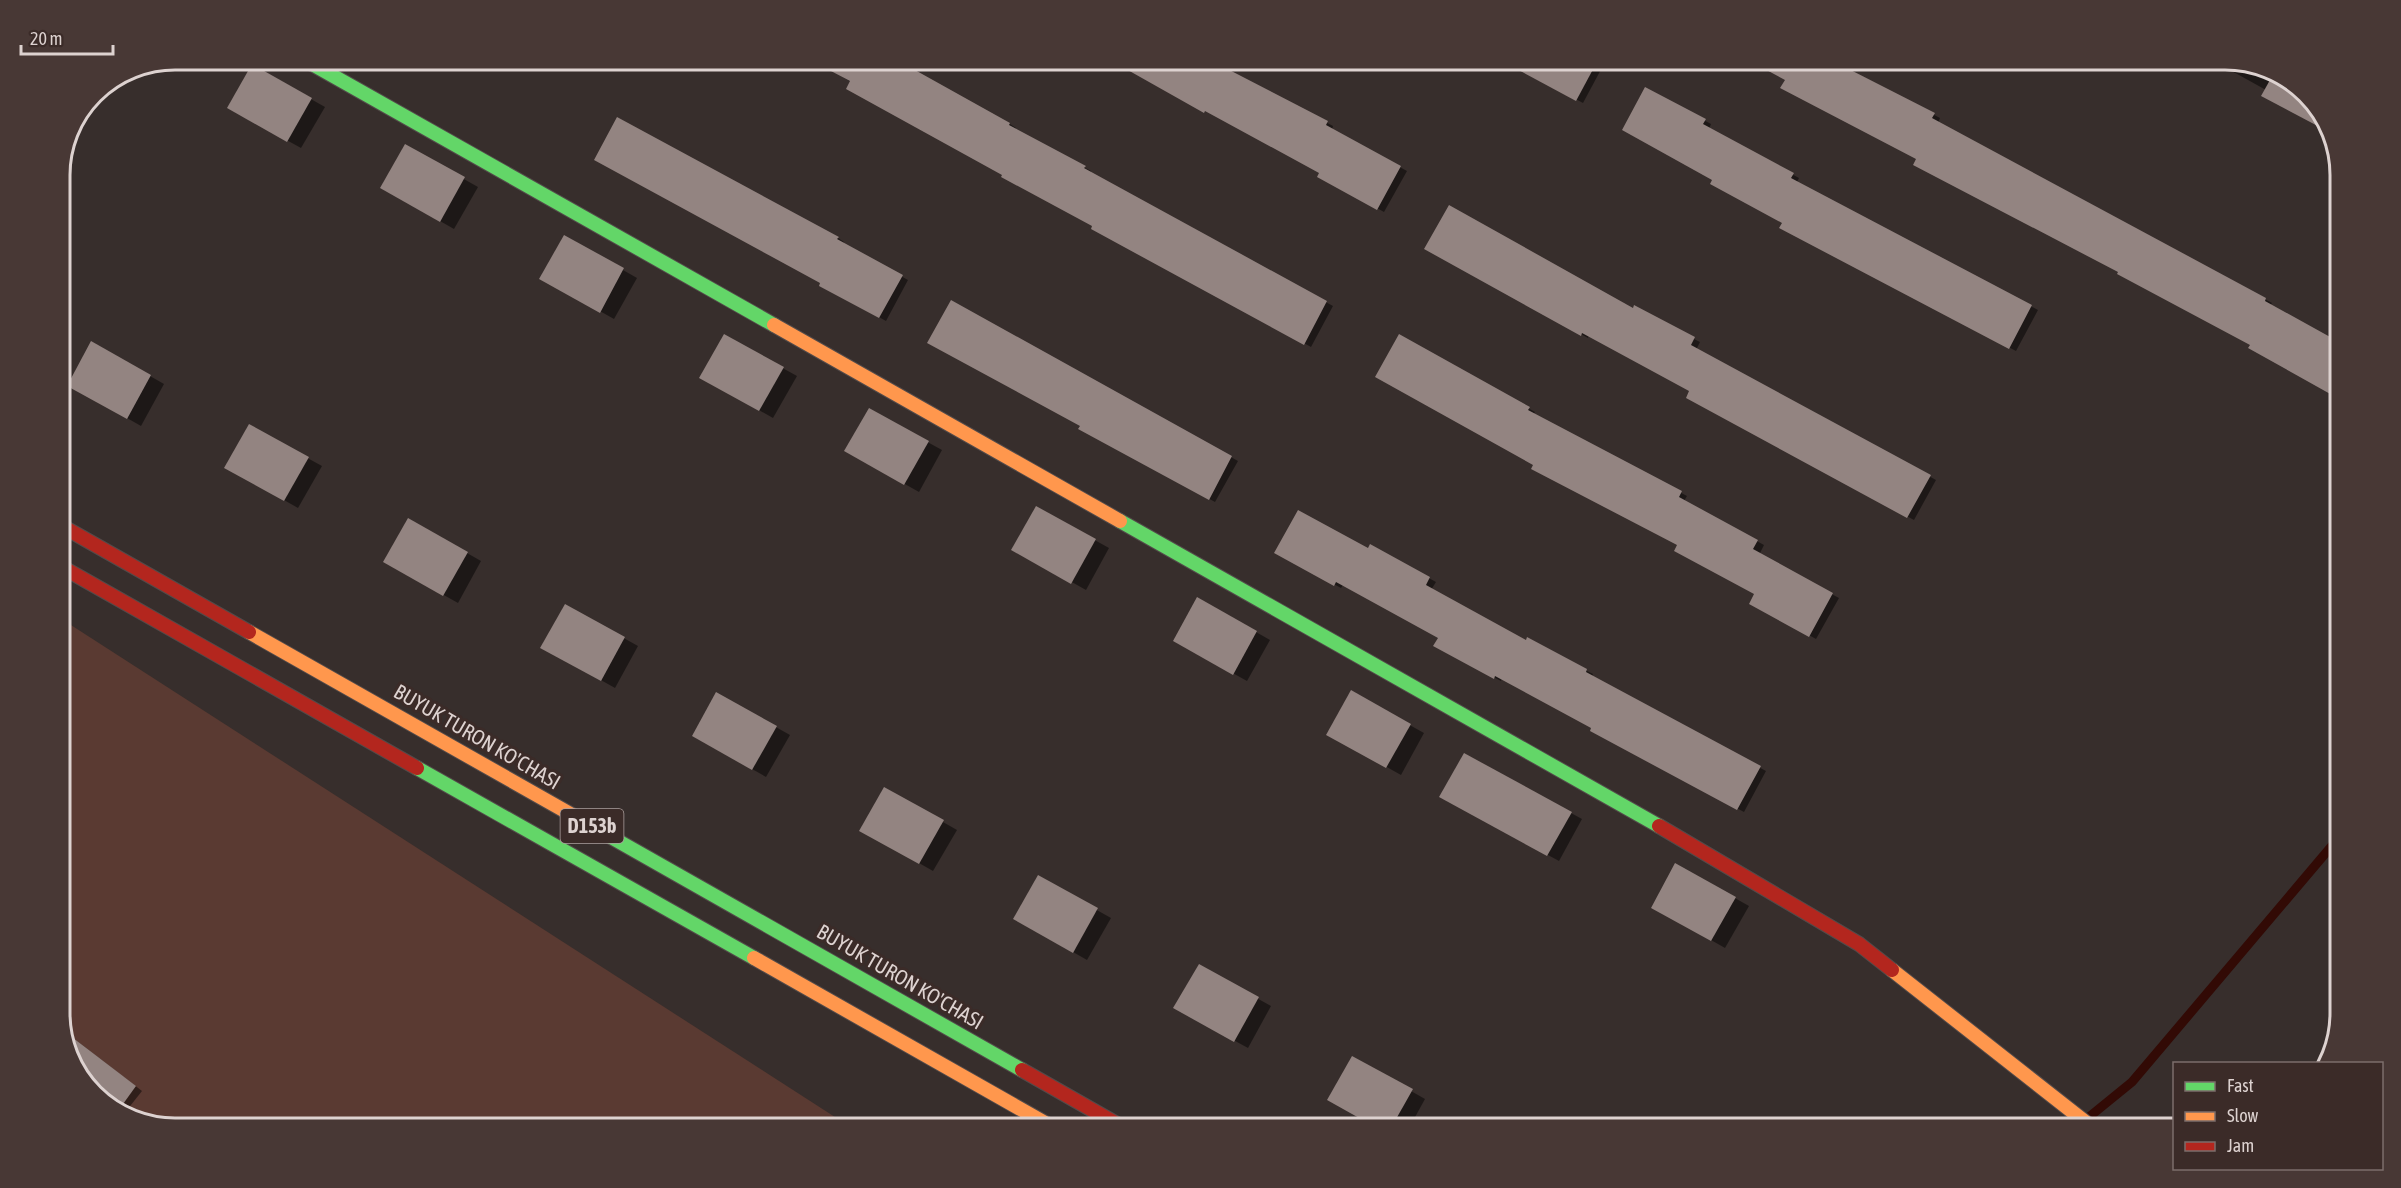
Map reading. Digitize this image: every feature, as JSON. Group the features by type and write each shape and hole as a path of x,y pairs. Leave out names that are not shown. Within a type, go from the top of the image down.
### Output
{"main road":[{"path":"323,70 1737,870 1859,945 2080,1118"},
{"name":"BUYUK TURON KO'CHASI","path":"71,531 1106,1118"},
{"name":"D153b","path":"71,572 1036,1118"}],"shaded area":[{"path":"71,625 836,1118 175,1118 148,1114 117,1100 96,1082 81,1059 71,1020"}],"building":[{"path":"249,70 263,70 312,98 287,142 227,108"},
{"path":"829,70 915,70 1010,123 1009,125 1086,166 1084,168 1327,301 1304,345 1091,229 1092,226 846,89 850,81"},
{"path":"1128,70 1229,70 1328,121 1326,125 1401,166 1377,210 1317,177 1319,173 1205,111 1204,113"},
{"path":"1519,70 1593,70 1576,101"},
{"path":"1766,70 1851,70 1935,113 1932,118 2266,298 2265,301 2330,337 2330,394 2248,348 2250,345 2117,274 2118,272 1913,165 1916,159 1780,88 1785,80"},
{"path":"2270,80 2272,81 2295,96 2305,106 2319,126 2261,96"},
{"path":"1645,87 1706,119 1703,124 1794,173 1791,178 2032,305 2009,349 1779,228 1782,223 1710,184 1712,180 1622,130"},
{"path":"617,117 839,237 837,239 903,275 879,318 819,286 820,283 594,160"},
{"path":"405,144 465,177 440,222 380,188"},
{"path":"1449,205 1633,308 1634,305 1695,337 1691,345 1931,475 1907,518 1686,398 1689,391 1582,333 1581,336 1424,249"},
{"path":"564,235 624,268 600,313 539,279"},
{"path":"951,300 1232,456 1209,500 1078,429 1080,426 927,343"},
{"path":"724,334 784,367 759,411 699,378"},
{"path":"1399,334 1530,407 1528,410 1682,491 1679,497 1758,540 1753,549 1833,593 1809,637 1749,604 1754,594 1674,551 1677,545 1531,469 1533,465 1375,377"},
{"path":"91,341 151,375 127,419 71,388 71,378"},
{"path":"869,408 929,441 904,485 844,451"},
{"path":"249,424 309,457 284,501 224,468"},
{"path":"1036,506 1096,539 1071,584 1011,550"},
{"path":"1298,510 1368,548 1370,544 1430,577 1426,585 1526,640 1527,637 1587,669 1586,672 1761,766 1737,810 1590,731 1591,728 1495,676 1494,679 1433,646 1438,638 1336,582 1334,586 1274,553"},
{"path":"408,518 468,552 443,596 383,562"},
{"path":"1197,597 1257,631 1233,675 1173,641"},
{"path":"565,604 625,637 601,681 540,648"},
{"path":"1351,690 1411,724 1386,768 1326,735"},
{"path":"716,692 777,726 752,770 692,736"},
{"path":"1464,753 1572,812 1547,856 1439,797"},
{"path":"884,787 944,820 919,864 859,831"},
{"path":"1675,863 1736,897 1711,941 1651,908"},
{"path":"1038,875 1098,908 1073,953 1013,919"},
{"path":"1199,964 1259,997 1234,1042 1173,1008"},
{"path":"74,1039 136,1086 123,1104 106,1092 88,1071"},
{"path":"1352,1056 1413,1089 1397,1118 1359,1118 1327,1100"}],"waterway":[{"path":"2089,1117 2132,1082 2330,848"}],"traffic: fast":[{"path":"323,70 774,325"},
{"path":"1120,521 1659,826"},
{"path":"417,768 754,958"},
{"path":"588,824 1022,1070"}],"traffic: slow":[{"path":"774,325 1120,521"},
{"path":"249,632 588,824"},
{"path":"754,958 1036,1118"},
{"path":"1892,970 2080,1118"}],"traffic: jam":[{"path":"71,531 249,632"},
{"path":"71,572 417,768"},
{"path":"1659,826 1859,944 1892,970"},
{"path":"1022,1070 1106,1118"}]}
